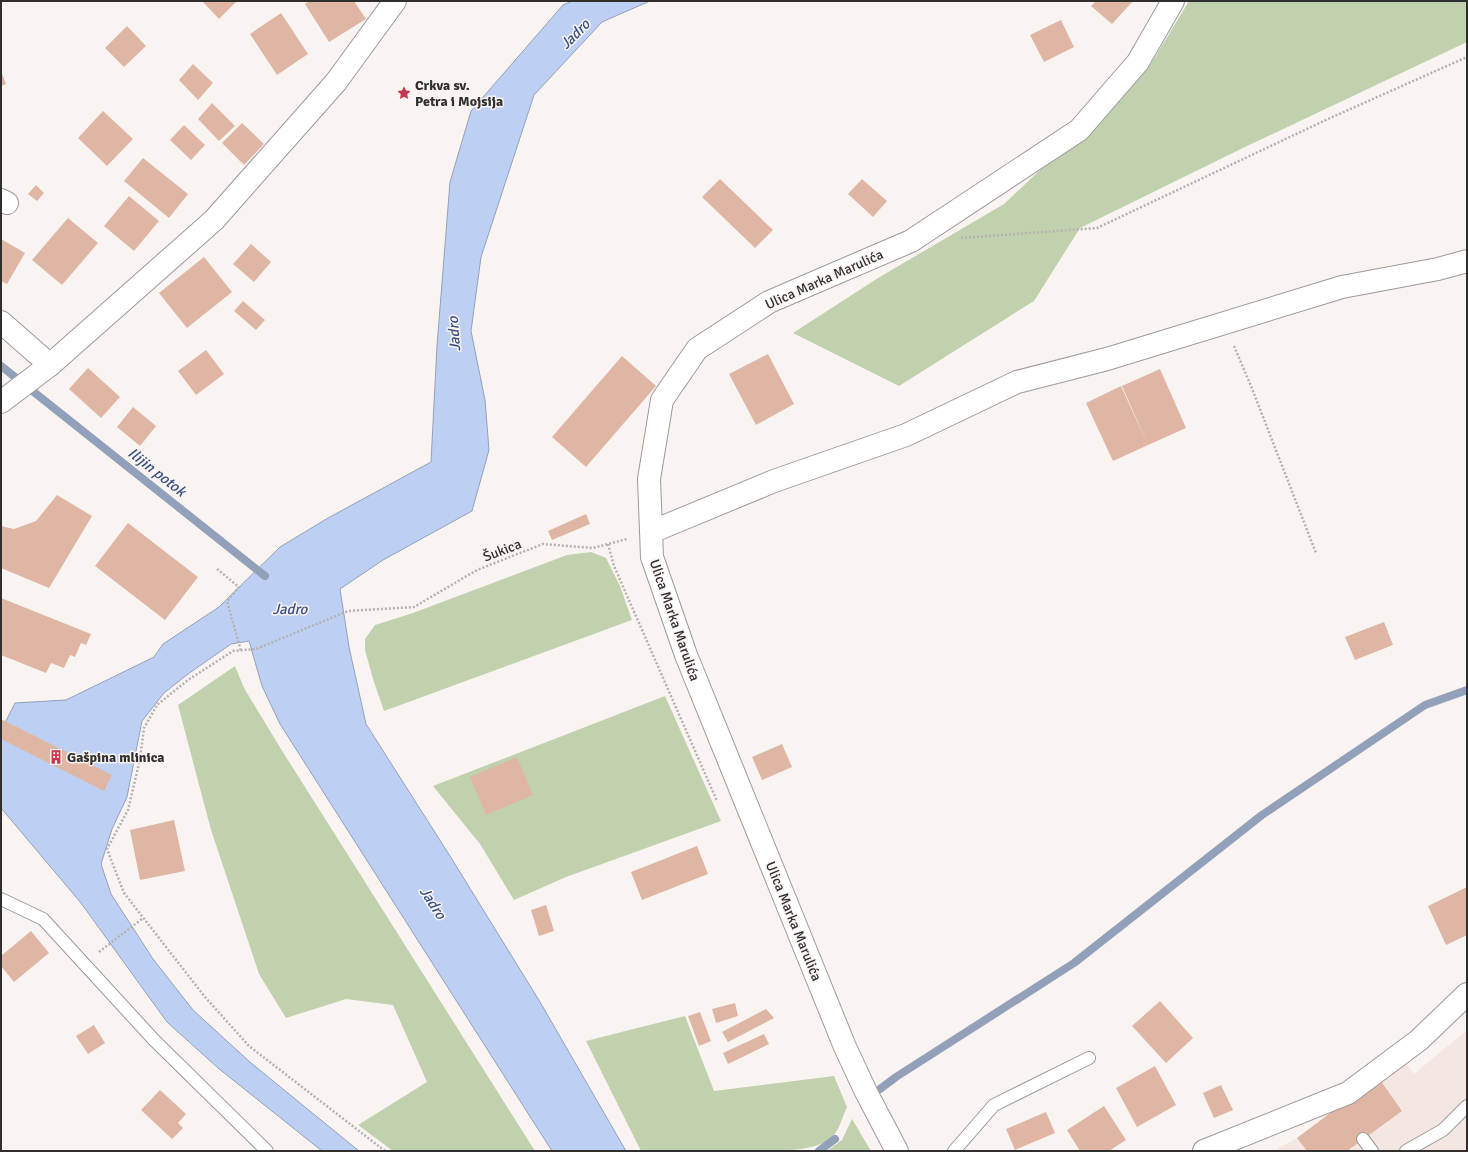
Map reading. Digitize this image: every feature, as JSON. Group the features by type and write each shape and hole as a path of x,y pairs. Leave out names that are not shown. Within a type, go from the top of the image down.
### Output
{"street":[{"path":"8,397 44,369 214,220 336,82 395,1"},
{"name":"Ulica Marka Marulića","path":"897,1151 866,1092 845,1047 686,655 652,557 649,479 662,400 697,349 769,302 910,241 1079,130 1138,62 1173,1"},
{"path":"651,532 774,481 906,435 1017,382 1107,359 1342,287 1438,269 1467,261"},
{"path":"1,322 44,369"},
{"path":"1204,1151 1337,1103 1348,1093 1419,1040 1467,994"}],"lane":[{"path":"1,899 43,919 154,1040 267,1151"},
{"path":"954,1151 994,1105 1089,1058"},
{"path":"1406,1151 1443,1130 1467,1106"},
{"path":"1363,1139 1372,1151"}],"path":[{"path":"957,238 1098,228 1328,119 1467,57"},
{"path":"1222,324 1238,351 1316,553"},
{"name":"Šukica","path":"386,1151 249,1046 205,997 124,893 107,849 128,810 140,759 144,728 157,704 188,680 233,651 256,649 348,611 414,608 477,570 543,544 593,548 651,532"},
{"path":"217,569 239,587 227,601 241,651"},
{"path":"84,963 144,918"}],"shaded area":[{"path":"1467,1030 1467,1151 1279,1151 1278,1148 1297,1138 1403,1059 1414,1074"}],"green space":[{"path":"1189,1 1467,1 1467,42 1247,146 1080,228 1034,301 899,386 793,333 878,278 1004,204 1149,67"},
{"path":"591,552 606,558 620,586 632,620 384,711 365,650 365,639 375,625 413,613 567,555"},
{"path":"235,666 244,688 281,749 535,1151 393,1151 358,1125 427,1082 393,1005 346,999 286,1018 259,974 211,830 178,705"},
{"path":"665,696 721,821 566,877 514,900 480,844 433,786"},
{"path":"685,1016 714,1091 834,1076 847,1107 840,1125 834,1135 821,1144 793,1150 641,1151 586,1041"},
{"path":"852,1119 871,1151 827,1151 842,1140"}],"water":[{"name":"Jadro","path":"572,1 650,1 602,22 534,95 481,257 471,331 485,400 489,450 472,511 383,560 340,589 349,647 366,724 540,1002 626,1151 552,1151 280,724 262,686 249,641 231,644 188,674 164,693 142,721 127,797 112,829 101,864 111,894 153,959 193,1010 251,1063 359,1151 322,1151 218,1068 167,1022 81,903 1,808 1,731 15,703 66,700 154,657 163,644 219,607 280,547 328,518 431,462 437,346 450,182 471,111 563,5"}],"building":[{"path":"202,1 237,1 219,19"},
{"path":"309,1 354,1 366,19 329,42 305,4"},
{"path":"1096,1 1133,1 1112,24 1091,6"},
{"path":"281,13 308,54 277,75 250,34"},
{"path":"1061,20 1074,47 1044,62 1030,35"},
{"path":"127,26 146,46 124,67 105,48"},
{"path":"193,64 213,83 198,100 179,80"},
{"path":"1,71 6,84 1,86"},
{"path":"212,103 235,126 219,141 198,119"},
{"path":"103,111 133,139 107,166 78,138"},
{"path":"242,123 264,144 244,165 222,143"},
{"path":"184,125 205,145 191,160 170,140"},
{"path":"143,158 188,194 169,218 124,181"},
{"path":"720,179 773,230 755,248 702,197"},
{"path":"862,179 887,201 873,217 848,194"},
{"path":"36,185 44,193 37,201 28,194"},
{"path":"129,196 159,221 134,251 104,226"},
{"path":"68,218 98,243 62,285 32,260"},
{"path":"1,239 25,253 7,284 1,281"},
{"path":"251,244 271,262 254,282 233,264"},
{"path":"204,257 232,292 187,328 159,293"},
{"path":"243,301 265,320 256,330 234,311"},
{"path":"206,350 224,374 196,395 178,371"},
{"path":"768,354 794,404 756,425 729,374"},
{"path":"622,356 656,386 586,467 552,437"},
{"path":"88,368 120,397 101,418 69,389"},
{"path":"1160,369 1186,428 1148,445 1122,386"},
{"path":"1121,386 1148,445 1113,461 1086,403"},
{"path":"133,407 156,426 140,446 117,427"},
{"path":"57,495 92,516 49,588 1,568 1,526 14,529 36,521"},
{"path":"586,514 590,524 552,540 548,531"},
{"path":"128,523 198,577 165,620 95,566"},
{"path":"1,598 91,634 86,645 81,643 75,657 70,655 64,668 51,663 46,673 1,655"},
{"path":"1384,622 1393,645 1355,660 1345,637"},
{"name":"Gašpina mlinica","path":"1,719 112,775 104,791 1,739"},
{"path":"782,744 792,767 762,780 752,757"},
{"path":"517,757 533,795 486,815 470,777"},
{"path":"174,820 185,871 140,880 130,830"},
{"path":"697,846 708,874 642,900 631,872"},
{"path":"1467,887 1467,935 1446,945 1428,906"},
{"path":"546,905 554,931 539,936 531,910"},
{"path":"31,931 49,953 14,982 1,966 1,956"},
{"path":"1160,1001 1193,1038 1166,1063 1132,1026"},
{"path":"735,1003 738,1016 716,1023 712,1009"},
{"path":"766,1009 774,1018 728,1042 722,1032"},
{"path":"700,1012 711,1041 699,1046 688,1016"},
{"path":"94,1025 105,1043 88,1054 76,1036"},
{"path":"764,1034 769,1044 728,1064 723,1053"},
{"path":"1155,1066 1176,1105 1137,1127 1116,1088"},
{"path":"1378,1077 1402,1111 1347,1151 1307,1151 1297,1138"},
{"path":"1221,1085 1233,1110 1214,1118 1203,1093"},
{"path":"160,1090 186,1114 178,1123 183,1128 172,1139 141,1110"},
{"path":"1104,1106 1126,1140 1109,1151 1080,1151 1067,1130"},
{"path":"1046,1112 1055,1133 1015,1150 1006,1129"}],"waterway":[{"name":"Ilijin potok","path":"1,366 265,576"},
{"path":"880,1089 896,1077 1074,963 1262,815 1425,705 1467,690"},
{"path":"819,1151 835,1139"}],"place":[{"name":"Crkva sv. Petra i Mojsija","path":"404,93"},
{"name":"Gašpina mlinica","path":"56,757"}]}
